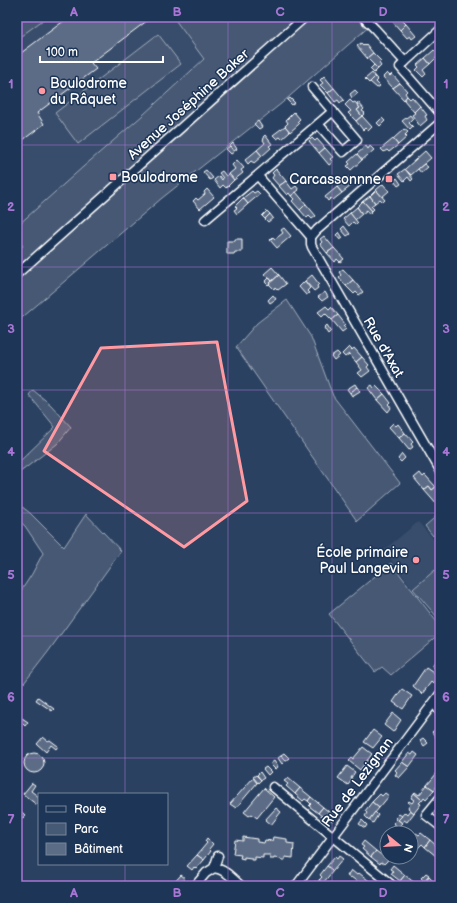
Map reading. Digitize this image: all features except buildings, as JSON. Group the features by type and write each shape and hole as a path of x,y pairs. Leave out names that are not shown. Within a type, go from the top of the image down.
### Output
{"street":[{"name":"Avenue Joséphine Baker","path":"17,274 305,17"},
{"path":"363,17 405,62"},
{"path":"369,17 375,29"},
{"path":"440,30 400,67 440,113"},
{"path":"312,87 357,140 343,152 318,124"},
{"path":"205,220 333,111"},
{"path":"258,176 311,237 317,230 440,123"},
{"name":"Rue d'Axat","path":"311,237 310,244 440,470"},
{"name":"Rue de Lezignan","path":"296,886 440,694"},
{"path":"434,703 440,712"},
{"path":"273,787 393,886"},
{"path":"440,798 426,815 440,826"},
{"path":"195,886 206,873 214,868 218,856"},
{"path":"214,868 220,869 241,886"}],"highlighted area":[{"path":"217,342 247,501 184,547 44,451 101,348"}],"shaded area":[{"path":"17,17 173,17 204,59 17,226"},
{"name":"École primaire Paul Langevin","path":"418,522 435,541 440,537 440,576 435,570 413,589 384,550"}],"green space":[{"path":"17,17 47,17 17,39"},
{"path":"173,17 380,17 282,103 162,198 17,322 17,251 23,246 17,239 17,226 204,59"},
{"path":"158,34 181,64 78,144 55,113"},
{"path":"287,300 311,337 333,396 400,483 357,521 236,347 257,323"},
{"path":"33,390 51,405 71,427 57,444 17,476 17,464 55,427 29,395"},
{"path":"17,503 30,513 64,547 86,514 121,551 48,652 17,690 17,597 32,574 43,553 25,526 17,519"},
{"path":"440,513 440,529 433,536 425,526"},
{"path":"391,563 440,626 440,633 391,675 382,667 375,672 329,614"},
{"path":"435,570 440,576 440,614 437,617 413,589"}],"place":[{"name":"Boulodrome du Râquet","path":"42,91"},
{"name":"Boulodrome","path":"113,177"},
{"name":"Carcassonnne","path":"389,179"},
{"name":"École primaire Paul Langevin","path":"416,560"}]}
